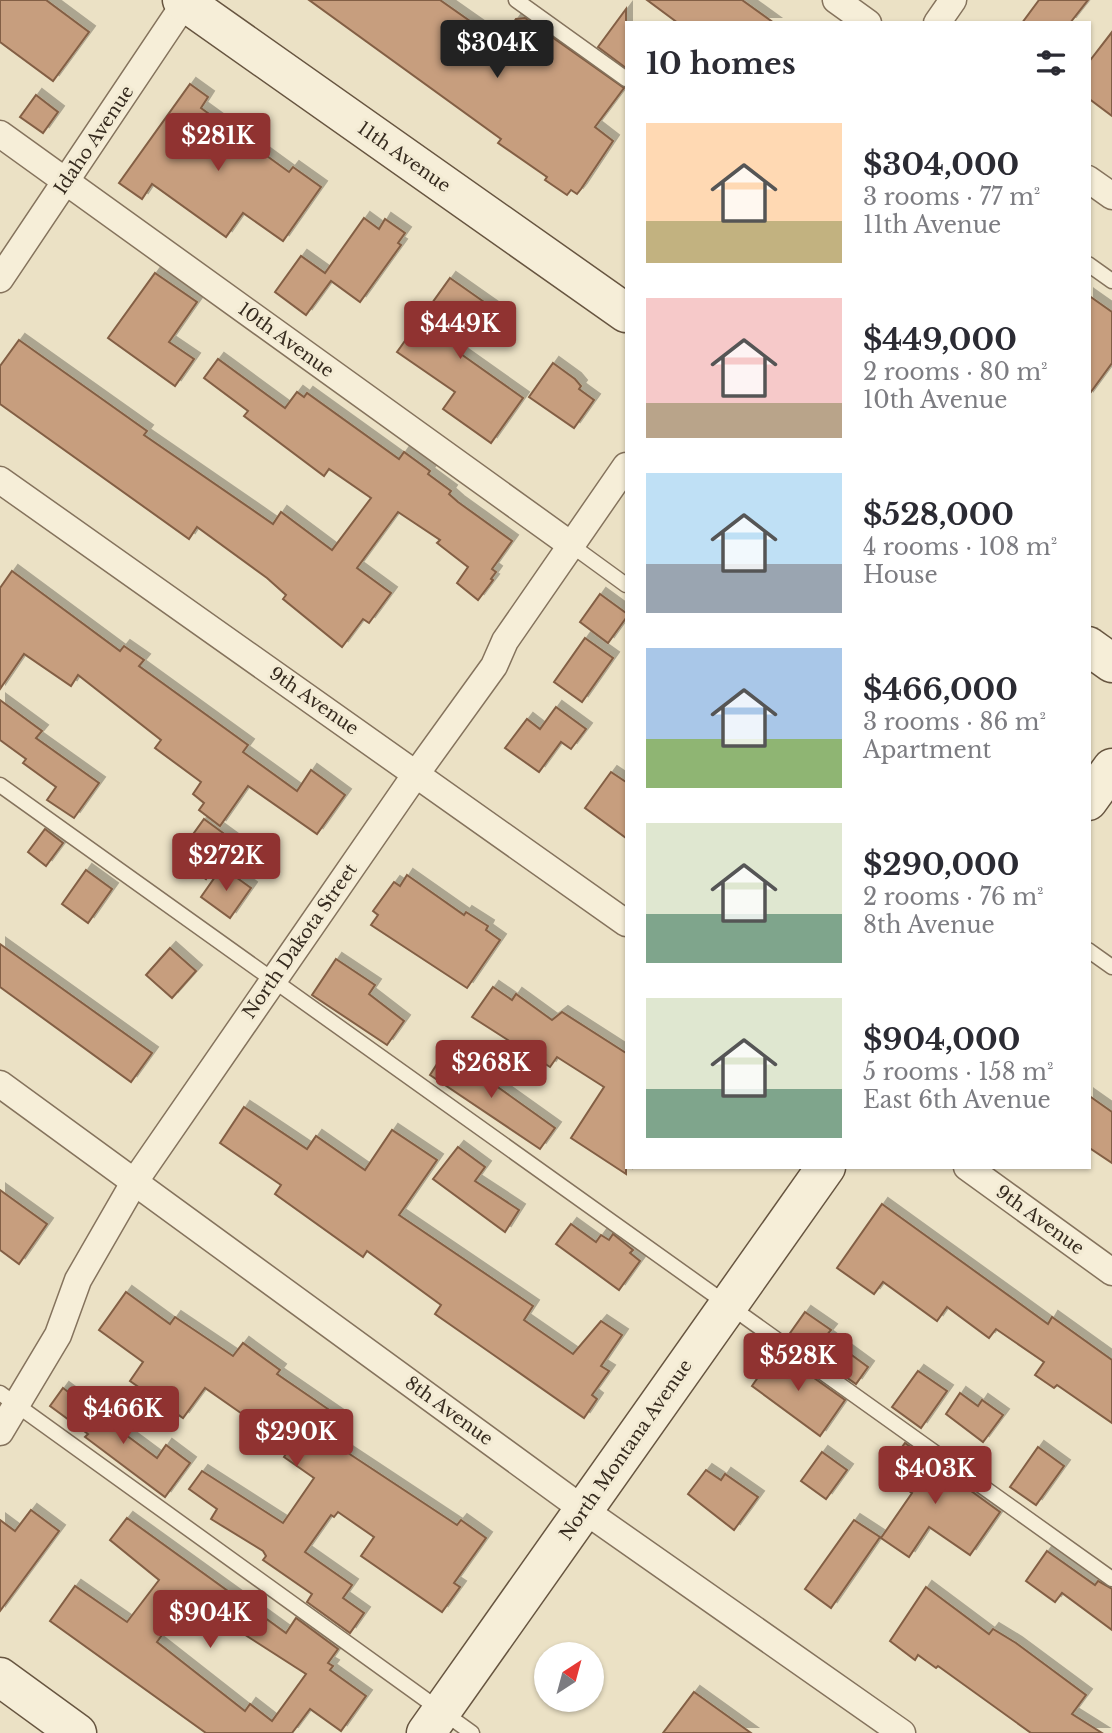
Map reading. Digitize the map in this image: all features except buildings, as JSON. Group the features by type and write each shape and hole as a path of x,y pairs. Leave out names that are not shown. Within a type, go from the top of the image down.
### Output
{"street":[{"path":"836,0 865,21"},
{"path":"938,21 953,0"},
{"name":"Idaho Avenue","path":"0,279 185,1"},
{"name":"11th Avenue","path":"185,1 625,312"},
{"name":"10th Avenue","path":"0,134 571,545"},
{"path":"1091,181 1112,196"},
{"name":"North Dakota Street","path":"0,1432 9,1399 58,1335 78,1279 135,1181 416,774 494,666 505,641 625,467"},
{"name":"9th Avenue","path":"0,480 625,922"},
{"path":"1091,648 1112,663"},
{"path":"1091,797 1112,768"},
{"name":"8th Avenue","path":"0,1084 584,1510 902,1733"},
{"name":"North Montana Avenue","path":"434,1722 825,1169"},
{"name":"9th Avenue","path":"970,1169 1112,1272"},
{"path":"0,1676 77,1733"}],"lane":[{"path":"516,0 625,78"},
{"path":"1091,266 1112,281"},
{"path":"571,545 625,584"},
{"path":"0,785 274,978 1112,1579"},
{"path":"1091,952 1112,967"},
{"path":"9,1399 434,1722 472,1733"}]}
